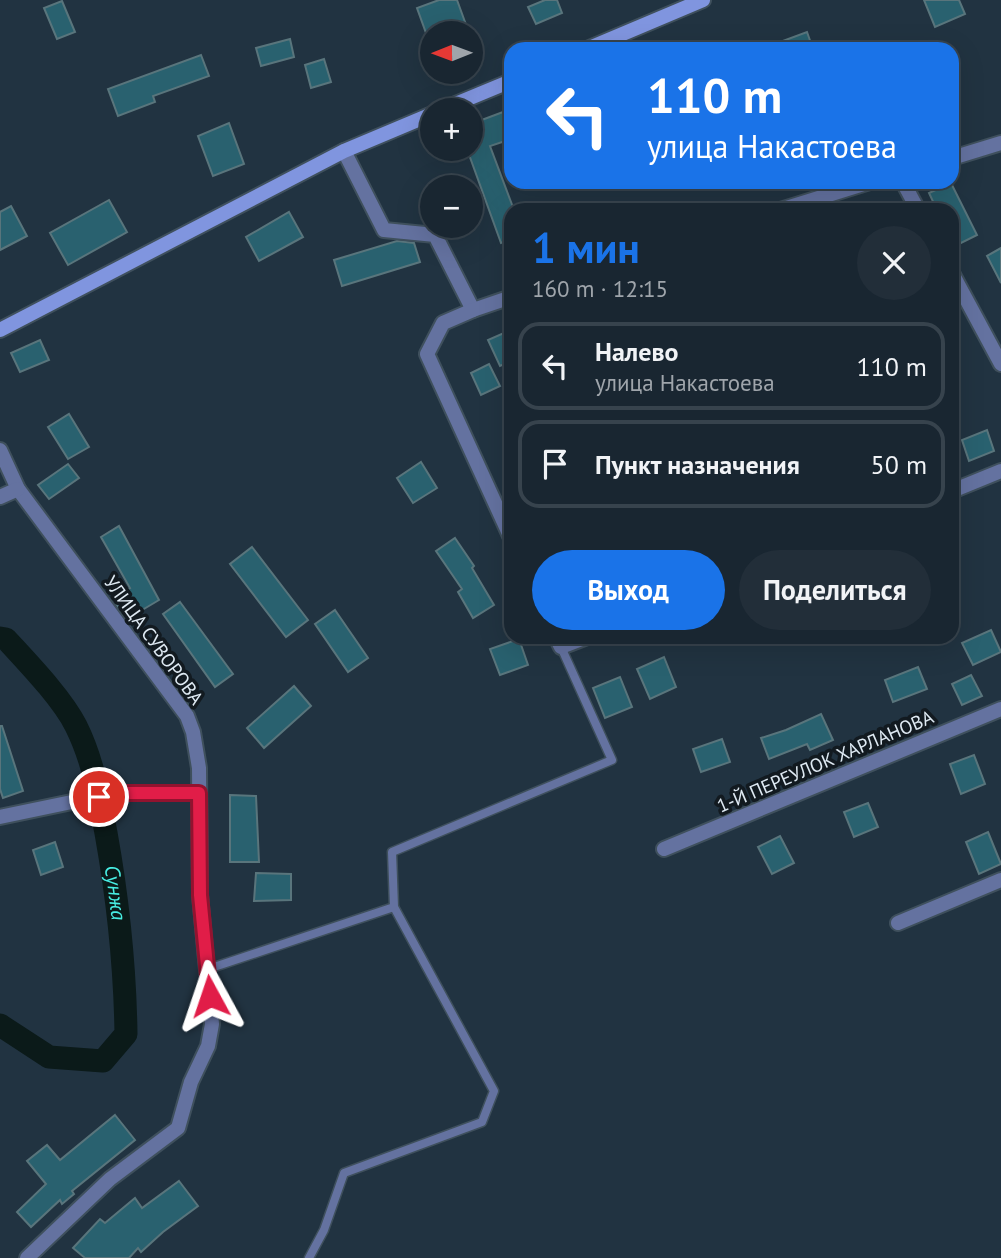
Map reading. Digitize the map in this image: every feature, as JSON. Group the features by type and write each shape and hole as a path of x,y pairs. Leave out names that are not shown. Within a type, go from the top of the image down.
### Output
{"street":[{"path":"604,42 703,0"},
{"path":"470,98 504,84"},
{"path":"0,330 344,151 420,119"},
{"path":"959,156 1001,143"},
{"path":"344,151 384,230 435,234 473,310"},
{"path":"802,203 848,189"},
{"path":"959,286 1001,364"},
{"path":"504,299 443,323 426,354 504,523"},
{"name":"УЛИЦА СУВОРОВА","path":"0,450 18,489 187,716 199,768 200,895 212,1024 208,1046 191,1082 178,1128 110,1179 27,1258"},
{"path":"959,488 1001,471"},
{"path":"0,497 18,489"},
{"name":"1-Й ПЕРЕУЛОК ХАРЛАНОВА","path":"664,849 1001,709"},
{"path":"0,817 115,793 199,793"},
{"path":"898,923 1001,880"}],"lane":[{"path":"309,1258 324,1230 344,1173 482,1122 494,1091 394,907 392,852 612,760 560,644"},
{"path":"208,969 394,907"}],"building":[{"path":"439,0 457,0 465,21 422,21 417,8"},
{"path":"545,0 557,0 562,13 536,24 528,7"},
{"path":"924,0 959,0 965,14 935,27"},
{"path":"62,1 75,32 57,39 44,8"},
{"path":"807,32 811,42 780,42"},
{"path":"290,39 294,57 261,66 256,48"},
{"path":"201,55 209,76 153,96 155,102 118,116 108,89"},
{"path":"324,59 331,82 311,88 305,65"},
{"path":"504,112 504,141 490,146 511,203 504,203 504,242 501,243 483,193 483,175 476,175 471,161 483,161 483,120"},
{"path":"229,123 244,164 213,176 198,136"},
{"path":"938,189 954,189 977,235 959,244 959,203 934,203 929,193"},
{"path":"109,200 127,232 68,265 50,233"},
{"path":"11,206 27,236 0,250 0,212"},
{"path":"289,212 303,237 259,261 246,237"},
{"path":"397,241 414,243 420,262 342,286 334,260"},
{"path":"1001,248 1001,283 987,256"},
{"path":"504,333 504,364 500,366 488,340"},
{"path":"40,340 49,360 20,372 11,353"},
{"path":"489,364 500,386 481,395 471,373"},
{"path":"69,414 89,447 68,459 48,427"},
{"path":"987,430 994,451 969,461 962,440"},
{"path":"421,462 437,488 413,503 397,478"},
{"path":"68,464 79,478 49,499 38,485"},
{"path":"119,526 159,600 127,619 112,598 130,588 101,537"},
{"path":"455,538 474,566 472,568 494,605 473,618 458,592 462,589 436,551"},
{"path":"252,547 308,620 286,637 230,564"},
{"path":"180,602 233,674 215,687 163,614"},
{"path":"335,610 368,658 348,672 315,624"},
{"path":"991,630 1001,652 973,665 962,643"},
{"path":"504,644 521,644 528,665 500,675 490,649"},
{"path":"664,657 676,687 650,699 637,669"},
{"path":"918,667 927,689 893,702 885,680"},
{"path":"971,675 982,696 962,705 952,684"},
{"path":"620,677 632,707 605,718 593,688"},
{"path":"294,686 311,706 264,748 247,728"},
{"path":"821,714 833,740 810,750 807,744 769,759 761,738"},
{"path":"0,726 23,791 3,798 0,789"},
{"path":"722,739 730,762 701,772 693,749"},
{"path":"974,755 985,784 961,794 950,764"},
{"path":"230,795 256,796 259,862 230,862"},
{"path":"868,803 878,827 854,837 844,812"},
{"path":"988,832 1001,864 979,874 966,842"},
{"path":"780,836 794,863 772,874 758,847"},
{"path":"55,842 63,867 41,875 33,850"},
{"path":"256,873 291,874 291,900 254,901"},
{"path":"115,1115 135,1140 72,1191 74,1194 62,1204 60,1200 31,1227 17,1212 46,1184 27,1161 47,1145 60,1160"},
{"path":"179,1181 198,1206 141,1252 138,1248 129,1258 85,1258 73,1248 100,1219 105,1223 135,1198 142,1208"}],"waterway":[{"name":"Сунжа","path":"0,638 6,639 70,715 91,765 106,833 117,908 126,1034 103,1061 49,1057 0,1025"}],"route":[{"path":"99,797 115,793 199,793 200,895 210,996"}]}
